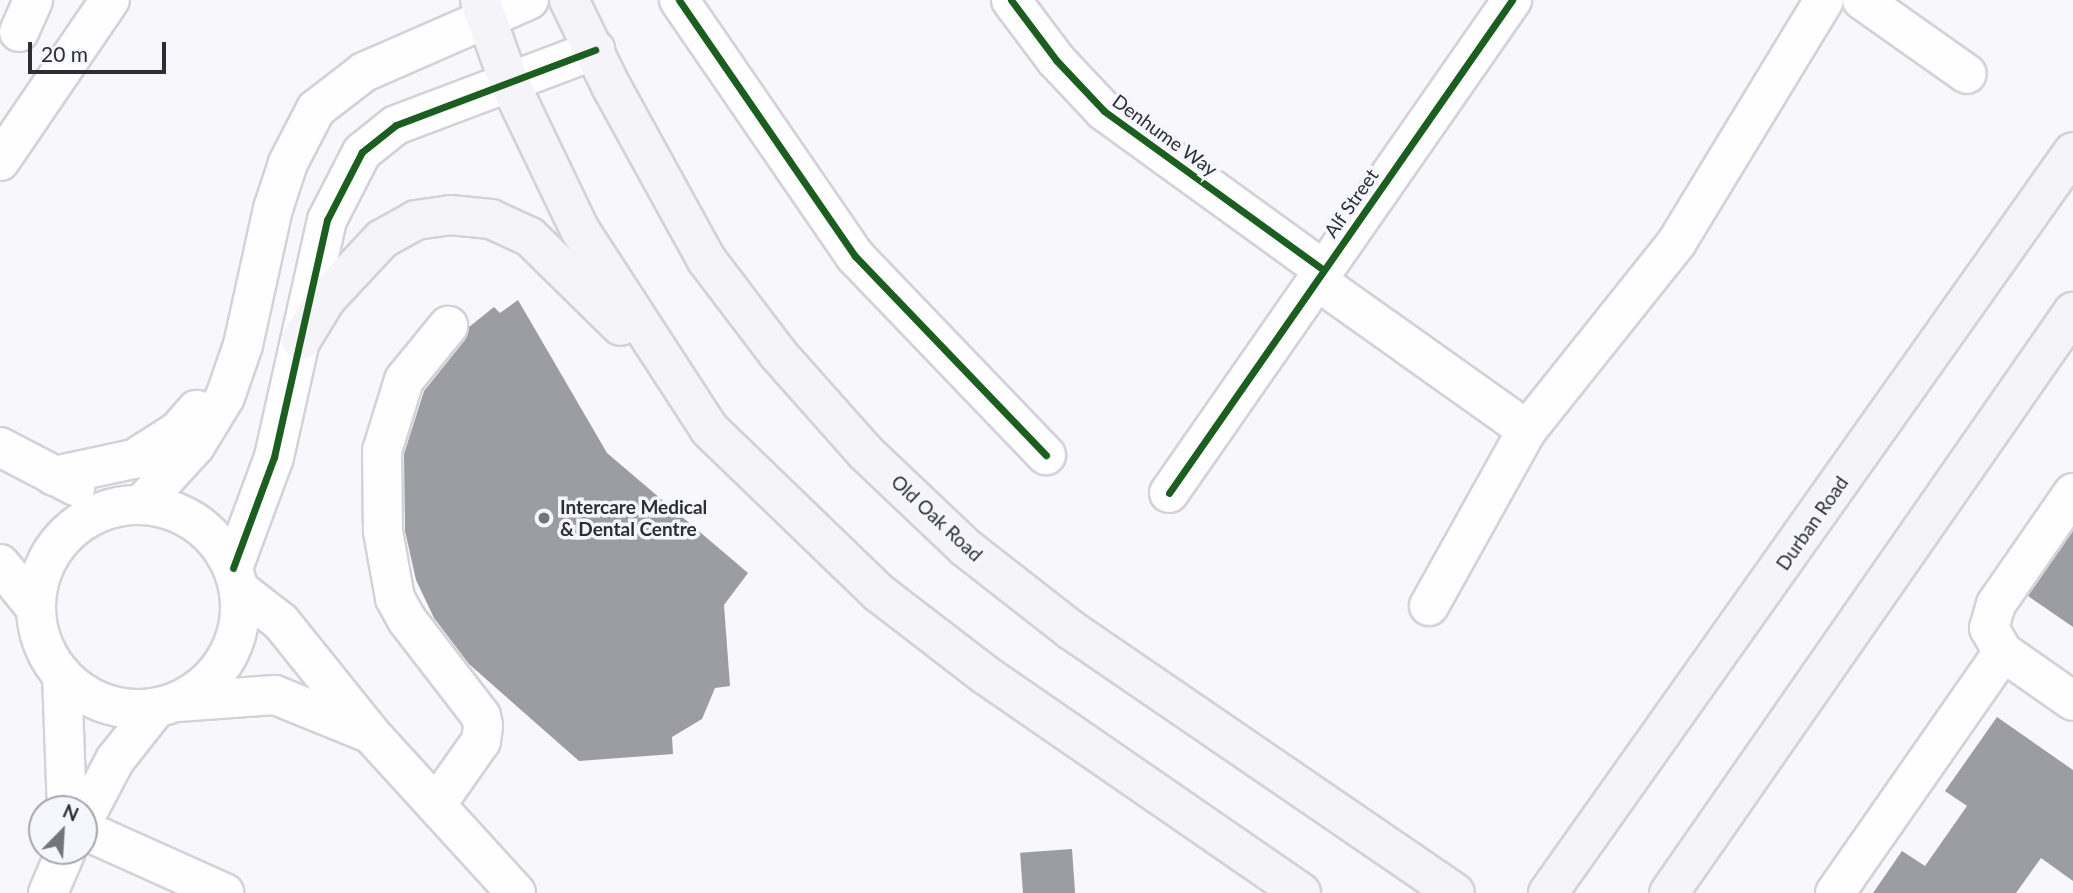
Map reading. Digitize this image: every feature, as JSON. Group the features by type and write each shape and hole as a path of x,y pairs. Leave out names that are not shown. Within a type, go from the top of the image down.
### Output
{"main road":[{"name":"Old Oak Road","path":"569,0 706,259 778,354 866,453 966,548 1071,630 1455,893"},
{"path":"483,9 509,82 580,230 671,377 709,429 745,468 878,593 984,674 1301,893"},
{"name":"Durban Road","path":"1548,893 2073,152"},
{"path":"301,340 326,299 382,239 416,220 468,215 510,225 549,252 671,377"},
{"path":"1669,893 2073,312"}],"street":[{"path":"0,161 110,0"},
{"path":"371,734 275,695 115,707 95,700 62,675 42,644 35,607 44,566 55,546 90,516 129,505 213,422 243,345 288,163 316,109 364,72 483,9 529,0"},
{"path":"679,0 855,256 1046,455"},
{"name":"Denhume Way","path":"1011,0 1056,60 1104,111 1527,430"},
{"name":"Alf Street","path":"1169,493 1512,0"},
{"path":"1429,606 1527,430 1662,264 1825,0"},
{"path":"1862,0 1966,74"},
{"path":"97,795 116,760 166,705 208,683 231,653 240,617 237,579 274,457 327,220 362,152 396,125 595,50"},
{"path":"54,476 134,459 178,431 207,393 252,306"},
{"path":"436,805 481,741 481,716 407,620 395,597 383,531 382,451 404,380 447,326"},
{"path":"0,447 54,476 129,505 187,517 222,547 237,579 281,622 371,734 516,893"},
{"path":"2073,493 1990,615 1993,642 2003,652 2073,701"},
{"path":"0,565 35,607"},
{"path":"1835,893 2003,652"},
{"path":"62,675 66,795"},
{"path":"98,854 224,893"},
{"path":"48,893 62,865"}],"building":[{"name":"Intercare Medical & Dental Centre","path":"518,300 607,453 748,573 724,605 730,686 715,688 702,719 672,737 673,754 579,761 469,664 434,618 416,580 405,531 404,454 424,391 465,340 469,327 494,307 500,313"},
{"path":"2073,531 2073,627 2028,596"},
{"path":"1997,717 2073,770 2073,881 2041,858 2016,893 1873,893 1902,851 1925,866 1967,806 1945,791"},
{"path":"1072,849 1075,893 1023,893 1020,853"}],"cycle path":[{"path":"679,0 855,256 1046,455"},
{"path":"1011,0 1056,60 1104,111 1324,270"},
{"path":"1169,493 1512,0"},
{"path":"233,568 274,457 327,220 362,152 396,125 595,50"}],"place":[{"name":"Intercare Medical & Dental Centre","path":"544,518"}]}
